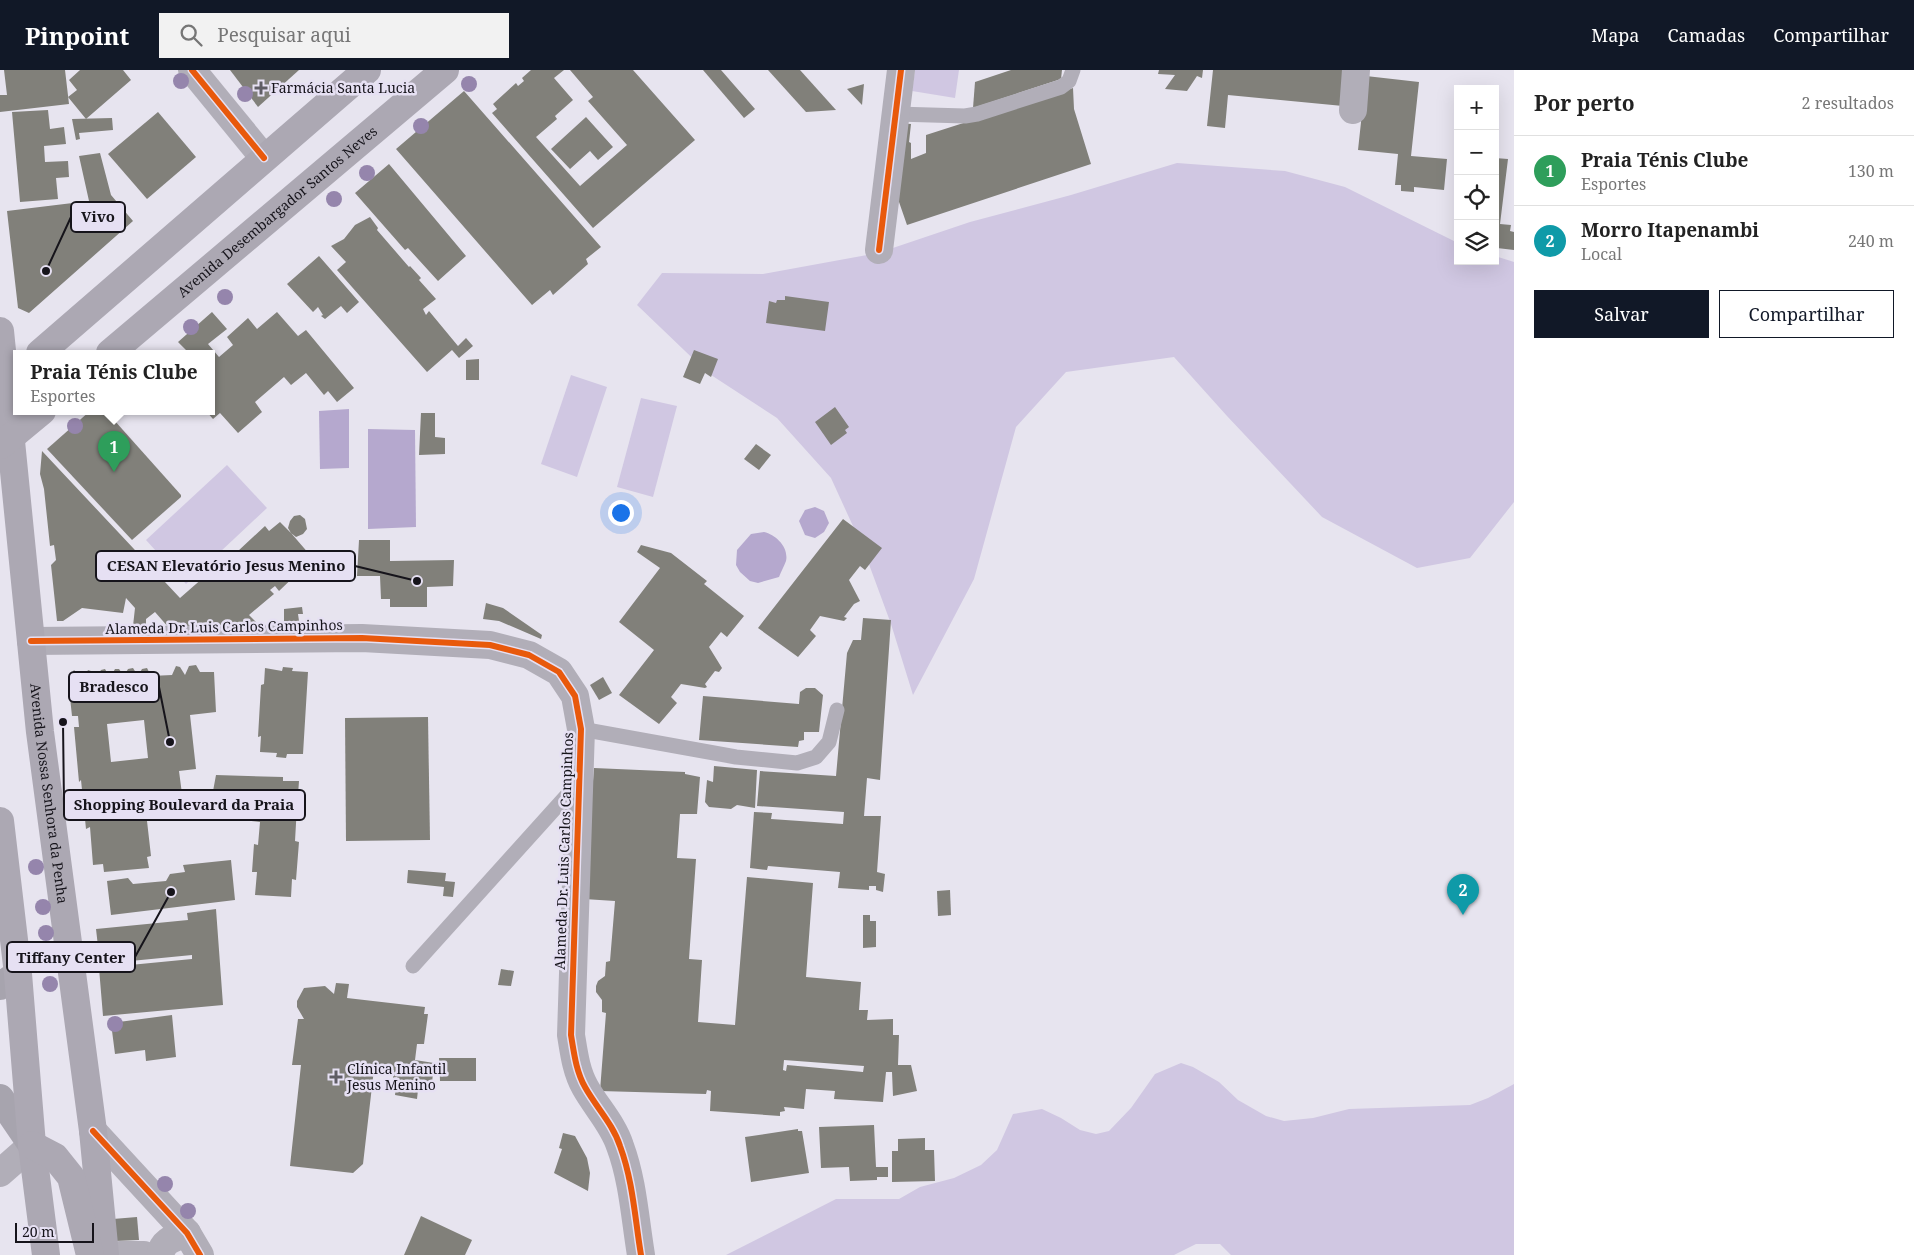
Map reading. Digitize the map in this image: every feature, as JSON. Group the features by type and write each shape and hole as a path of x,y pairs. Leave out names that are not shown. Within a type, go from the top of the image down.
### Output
{"main road":[{"path":"43,350 367,70"},
{"name":"Avenida Desembargador Santos Neves","path":"114,350 445,70"},
{"name":"Avenida Nossa Senhora da Penha","path":"0,331 7,381 6,441 31,642 40,732 93,1131 105,1255"},
{"path":"6,441 37,415"},
{"path":"0,821 9,979 46,1255"},
{"path":"0,1098 32,1145 55,1157 71,1177 90,1255"}],"street":[{"path":"192,70 264,158"},
{"path":"879,250 901,70"},
{"path":"1353,110 1356,70"},
{"name":"Alameda Dr. Luis Carlos Campinhos","path":"31,642 362,638 490,645 529,655 559,672 575,696 581,729 571,1035 575,1062 584,1086 607,1119 620,1144 630,1176 641,1255"},
{"path":"93,1131 193,1244"},
{"path":"0,1173 32,1145"},
{"path":"160,1255 161,1248 169,1239 193,1244"},
{"path":"120,1255 144,1255"}],"lane":[{"path":"896,114 955,116 977,114 1061,87 1069,81 1074,70"},
{"path":"581,729 736,756 797,763 816,757 829,742 837,710"},
{"path":"413,966 579,782"}],"shaded area":[{"path":"915,70 959,70 955,98 912,91"},
{"path":"1177,163 1285,171 1345,187 1454,241 1454,265 1499,265 1499,257 1514,262 1514,502 1470,558 1417,568 1322,517 1174,357 1066,372 1016,427 974,579 913,695 891,624 863,548 831,478 777,418 708,373 637,305 662,273 763,274 878,253 970,222 1071,195"},
{"path":"571,375 607,387 577,477 541,464"},
{"path":"641,398 677,406 653,497 617,487"},
{"path":"349,409 349,468 320,469 319,411"},
{"path":"368,429 415,430 416,527 368,529"},
{"path":"227,465 267,508 186,584 146,540"},
{"path":"815,507 824,511 829,523 824,532 815,538 805,535 799,521 805,510"},
{"path":"764,532 781,542 786,551 786,561 779,577 758,583 750,581 740,572 736,565 737,550 751,534"},
{"path":"1181,1063 1193,1067 1219,1082 1238,1100 1266,1116 1284,1121 1313,1118 1349,1109 1470,1105 1514,1084 1514,1255 1231,1255 1220,1244 1196,1244 1174,1255 726,1255 836,1199 899,1199 920,1187 954,1178 981,1165 997,1150 1013,1114 1042,1109 1080,1130 1096,1134 1109,1131 1131,1108 1155,1074"}],"building":[{"path":"4,70 65,70 69,104 0,112 0,95 7,95"},
{"path":"80,70 123,70 131,80 86,119 68,97 77,90 69,80"},
{"name":"Farmácia Santa Lucia","path":"230,70 299,70 258,107"},
{"path":"531,70 564,70 554,78 573,100 555,116 557,119 536,137 580,186 627,145 588,101 593,97 570,70 633,70 695,140 593,228 492,113 497,109 493,104 516,83 518,86 524,81 522,78"},
{"path":"703,70 721,70 755,109 744,118"},
{"path":"768,70 800,70 836,110 806,112"},
{"path":"1011,70 1062,70 1061,79 973,108 975,82"},
{"path":"1159,70 1203,70 1202,78 1197,76 1187,91 1165,89 1175,75 1158,74"},
{"path":"1213,70 1346,70 1343,106 1228,95 1225,128 1207,126"},
{"path":"1366,76 1419,82 1411,156 1447,159 1444,190 1414,187 1414,192 1401,191 1401,185 1395,185 1398,154 1358,150"},
{"path":"864,84 862,105 847,89"},
{"path":"1073,88 1074,109 1091,164 907,225 890,176 896,123 911,124 909,142 911,143 911,159 926,153 926,135"},
{"path":"464,91 601,247 586,259 588,264 553,295 550,290 532,305 396,149"},
{"path":"48,110 50,129 64,127 66,144 44,146 45,162 68,161 69,177 56,178 58,199 20,202 12,112"},
{"path":"158,112 196,157 147,199 108,154"},
{"path":"586,117 613,147 598,160 590,151 570,169 551,149"},
{"path":"112,118 113,130 79,133 80,139 76,140 72,119"},
{"path":"100,153 111,195 133,221 29,313 18,308 7,211 89,201 79,156"},
{"path":"1499,158 1508,159 1500,224 1511,225 1510,231 1514,232 1514,250 1499,248"},
{"path":"389,164 466,256 438,281 408,248 405,250 355,193"},
{"path":"370,217 378,228 377,230 421,278 419,280 436,299 423,309 426,315 429,311 458,346 466,338 473,346 459,358 452,350 427,372 337,270 346,262 331,246 344,239 355,225"},
{"path":"319,256 359,302 347,313 341,306 325,319 321,316 323,315 318,307 313,312 287,284"},
{"path":"785,296 829,302 825,331 766,323 769,301 776,303 777,300 785,300"},
{"path":"212,312 227,329 208,344 213,350 186,350 178,342"},
{"path":"277,312 298,336 306,330 354,388 337,402 328,391 324,395 306,373 291,385 284,377 255,402 262,412 238,433 220,413 213,419 210,415 215,415 215,352 219,357 233,345 227,337 248,318 257,329"},
{"path":"694,350 718,359 711,377 705,373 700,384 683,377"},
{"path":"479,359 479,380 466,380 466,360"},
{"path":"835,407 849,427 845,430 847,433 831,445 815,422"},
{"path":"421,413 435,413 435,437 445,438 445,454 419,455"},
{"path":"85,415 110,415 181,497 132,540 47,449"},
{"path":"756,444 771,455 759,470 744,459"},
{"path":"42,451 180,598 220,563 223,565 265,526 269,531 280,522 310,555 297,565 301,570 279,591 275,586 270,590 274,594 249,615 257,623 183,627 179,622 176,625 173,623 169,628 155,612 146,619 146,625 133,626 135,608 126,598 123,613 82,608 63,621 57,621 51,565 56,560 54,545 50,546 44,489 40,474"},
{"path":"300,515 305,519 307,529 303,534 296,537 288,528 290,521 294,516"},
{"path":"843,519 882,548 865,570 860,566 849,580 860,601 854,604 844,617 847,618 844,621 820,616 810,630 816,636 798,657 758,628"},
{"path":"359,540 390,540 390,561 454,560 453,586 427,587 427,607 390,607 390,599 381,599 380,576 357,576"},
{"path":"641,545 671,553 707,581 704,584 744,616 727,637 721,632 709,647 722,668 719,672 715,671 705,684 707,687 705,688 681,684 671,697 677,703 659,724 619,695 654,650 619,622 660,568 637,552"},
{"path":"486,603 503,608 542,635 541,639 499,621 483,619"},
{"path":"302,607 303,614 298,614 299,621 284,623 284,609"},
{"path":"863,618 891,620 880,780 867,778 864,816 881,816 877,872 885,874 883,892 876,890 876,886 869,886 869,890 838,888 840,872 768,866 767,870 750,868 754,812 772,813 771,819 843,824 844,812 757,806 760,771 836,776 847,653 853,640 861,640"},
{"path":"196,665 200,672 214,672 216,712 190,715 196,769 179,771 185,817 147,821 151,856 147,857 149,868 104,872 103,864 93,865 90,827 86,829 74,727 79,727 78,716 72,716 68,679 74,670 83,679 88,670 96,678 101,670 105,669 110,678 115,669 119,669 124,676 128,669 133,668 138,676 142,669 147,668 151,676 172,675 176,666 180,667 185,675 189,666","holes":["144,720 148,758 111,762 107,724"]},
{"path":"283,667 293,668 292,671 308,672 303,754 287,754 286,758 276,757 277,753 260,752 261,736 258,737 261,685 264,684 265,668 282,671"},
{"path":"603,677 612,693 599,700 590,685"},
{"path":"806,688 815,688 823,695 819,732 804,732 804,740 799,741 798,747 699,740 703,696 799,704 800,692"},
{"path":"428,717 430,840 346,841 345,718"},
{"path":"714,766 757,770 755,808 737,805 731,809 709,807 705,802 707,780 713,782"},
{"path":"594,768 685,772 685,774 700,777 697,814 680,814 677,858 696,859 689,959 702,960 698,1022 735,1025 747,877 813,883 806,977 861,982 859,1010 868,1010 867,1020 893,1019 893,1035 899,1035 898,1065 911,1065 917,1091 893,1096 892,1072 886,1072 883,1102 834,1099 835,1091 806,1089 804,1109 784,1107 785,1111 780,1112 780,1116 710,1111 711,1091 707,1090 706,1094 600,1091 606,1013 602,1012 602,1000 596,992 596,986 598,981 605,976 606,962 610,961 615,901 584,899","holes":["784,1060 864,1066 863,1072 787,1065 786,1071 783,1070"]},
{"path":"216,775 283,777 283,781 299,781 298,795 302,796 301,806 297,806 295,841 299,842 296,880 292,879 291,897 255,895 257,872 252,872 254,844 258,845 260,822 213,817 214,802 211,802"},
{"path":"231,860 235,900 111,915 107,881 128,878 133,884 166,881 170,874 185,872 183,865"},
{"path":"408,870 446,873 445,881 455,882 453,897 443,896 444,887 407,883"},
{"path":"950,890 951,915 938,916 937,891"},
{"path":"216,909 223,1005 103,1016 99,968 192,959 192,955 100,964 96,929 188,920 187,913"},
{"path":"863,915 870,915 870,921 876,921 876,947 863,948"},
{"path":"501,969 514,971 511,986 498,985"},
{"name":"Clínica Infantil Jesus Menino","path":"336,983 349,984 347,998 425,1007 424,1014 428,1014 424,1044 417,1044 415,1060 434,1063 432,1083 419,1081 417,1099 395,1095 397,1077 393,1078 394,1070 374,1069 363,1164 353,1173 290,1166 301,1065 292,1065 298,1019 304,1019 297,1007 297,1001 304,988 325,986 334,994"},
{"path":"172,1015 176,1057 146,1061 145,1050 115,1054 111,1023"},
{"path":"439,1058 476,1058 476,1081 440,1081"},
{"path":"874,1125 876,1167 888,1167 888,1177 877,1177 877,1180 850,1181 849,1167 821,1168 819,1127"},
{"path":"798,1129 798,1131 802,1131 809,1173 751,1182 745,1137"},
{"path":"563,1133 575,1136 587,1158 590,1173 588,1191 554,1173 562,1149 559,1148"},
{"path":"925,1138 925,1150 934,1150 935,1181 892,1182 892,1151 898,1151 898,1139"},
{"path":"421,1216 472,1240 465,1255 404,1255"},
{"path":"137,1217 139,1240 115,1241 113,1219"}],"cycle path":[{"path":"192,70 264,158"},
{"path":"879,250 901,70"},
{"path":"31,641 362,638 490,645 529,655 559,672 575,696 581,729 571,1035 579,1075 613,1130 624,1159 631,1186 641,1255"},
{"path":"93,1131 187,1233 200,1255"}],"place":[{"name":"Farmácia Santa Lucia","path":"261,88"},
{"name":"Vivo","path":"46,271"},
{"name":"Praia Ténis Clube","path":"114,472"},
{"name":"CESAN Elevatório Jesus Menino","path":"417,581"},
{"name":"Shopping Boulevard da Praia","path":"63,722"},
{"name":"Bradesco","path":"170,742"},
{"name":"Tiffany Center","path":"171,892"},
{"name":"Morro Itapenambi","path":"1463,915"},
{"name":"Clínica Infantil Jesus Menino","path":"336,1077"}]}
